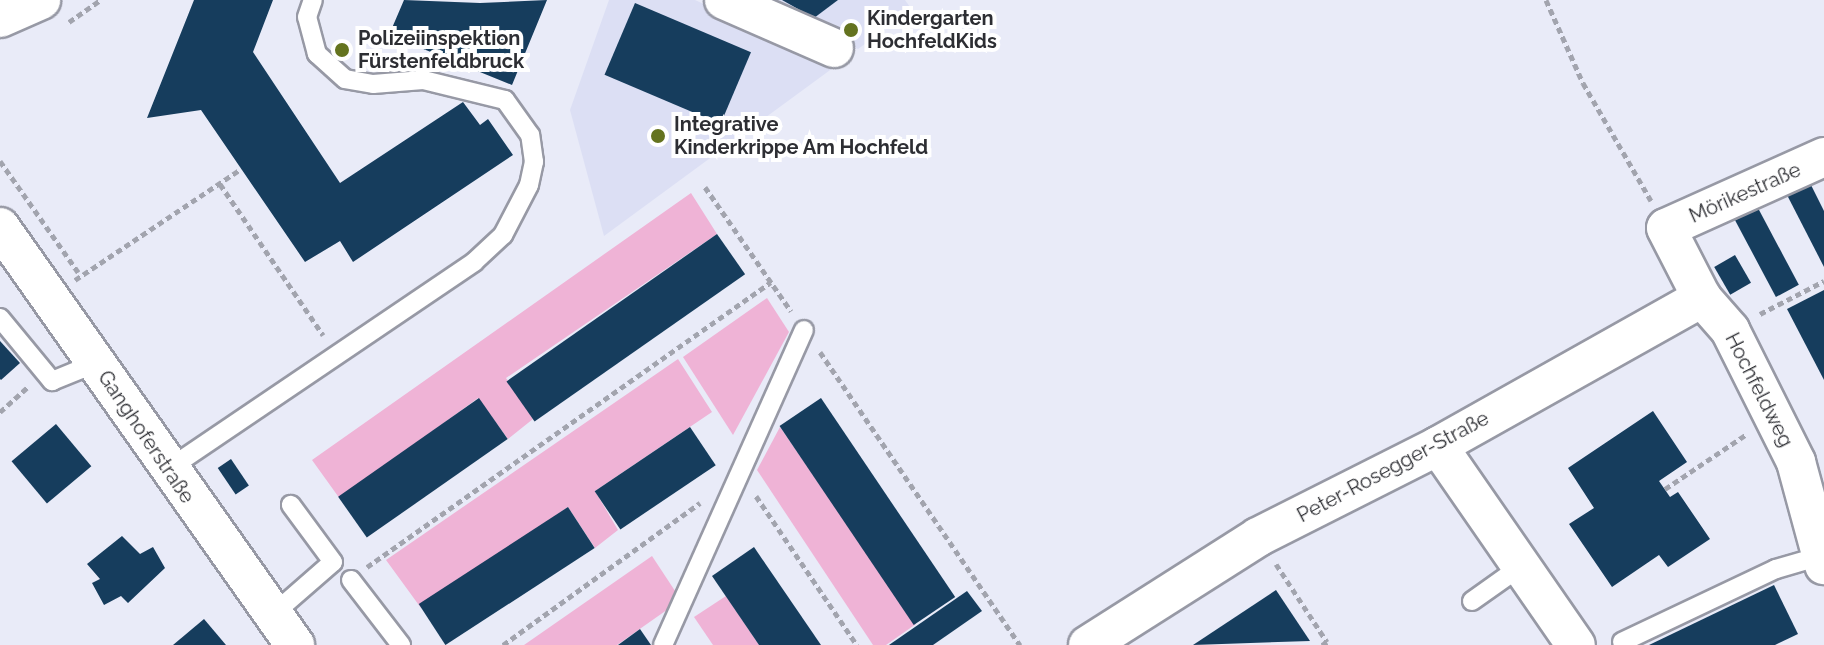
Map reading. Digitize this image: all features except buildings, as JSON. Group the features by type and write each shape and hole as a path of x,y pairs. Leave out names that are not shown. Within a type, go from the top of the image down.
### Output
{"street":[{"path":"0,18 41,0"},
{"path":"724,0 834,48"},
{"name":"Mörikestraße","path":"1666,228 1824,157"},
{"name":"Ganghoferstraße","path":"0,227 50,295 167,470 295,645"},
{"name":"Hochfeldweg","path":"1666,228 1702,298 1730,330 1774,415 1796,462 1823,560"},
{"name":"Peter-Rosegger-Straße","path":"1088,645 1258,537 1438,446 1702,298"},
{"path":"1438,446 1576,645"}],"lane":[{"path":"167,470 339,357 474,262 503,235 529,185 534,162 527,126 505,100 423,80 373,84 345,79 317,54 307,17 313,0"},
{"path":"0,318 52,381 96,363"},
{"path":"663,645 804,330"},
{"path":"271,616 333,562 291,505"},
{"path":"1622,642 1776,569 1823,560"},
{"path":"1472,601 1520,567"},
{"path":"351,580 401,645"}],"path":[{"path":"1546,0 1583,83 1666,228"},
{"path":"50,295 241,169"},
{"path":"220,184 339,357"},
{"path":"705,187 1020,645"},
{"path":"1730,330 1824,281"},
{"path":"351,580 771,282"},
{"path":"0,412 45,372"},
{"path":"1665,489 1774,415"},
{"path":"503,645 741,474 857,645"},
{"path":"1258,537 1327,642 1322,645"}],"shaded area":[{"name":"Integrative Kinderkrippe Am Hochfeld","path":"609,0 695,0 837,65 604,236 570,110"},
{"name":"Kindergarten HochfeldKids","path":"753,0 905,0 912,10 858,49"},
{"path":"691,193 717,234 506,378 533,419 508,439 478,398 340,499 312,460"},
{"path":"767,298 789,332 733,435 683,357"},
{"path":"678,359 712,412 595,491 618,530 595,548 568,507 421,608 386,560"},
{"path":"780,427 916,624 886,645 873,645 757,470"},
{"path":"652,556 681,600 617,645 524,645"},
{"path":"726,596 759,645 713,645 694,617"}],"place":[{"name":"Kindergarten HochfeldKids","path":"851,30"},
{"name":"Polizeiinspektion Fürstenfeldbruck","path":"342,50"},
{"name":"Integrative Kinderkrippe Am Hochfeld","path":"658,136"}]}
